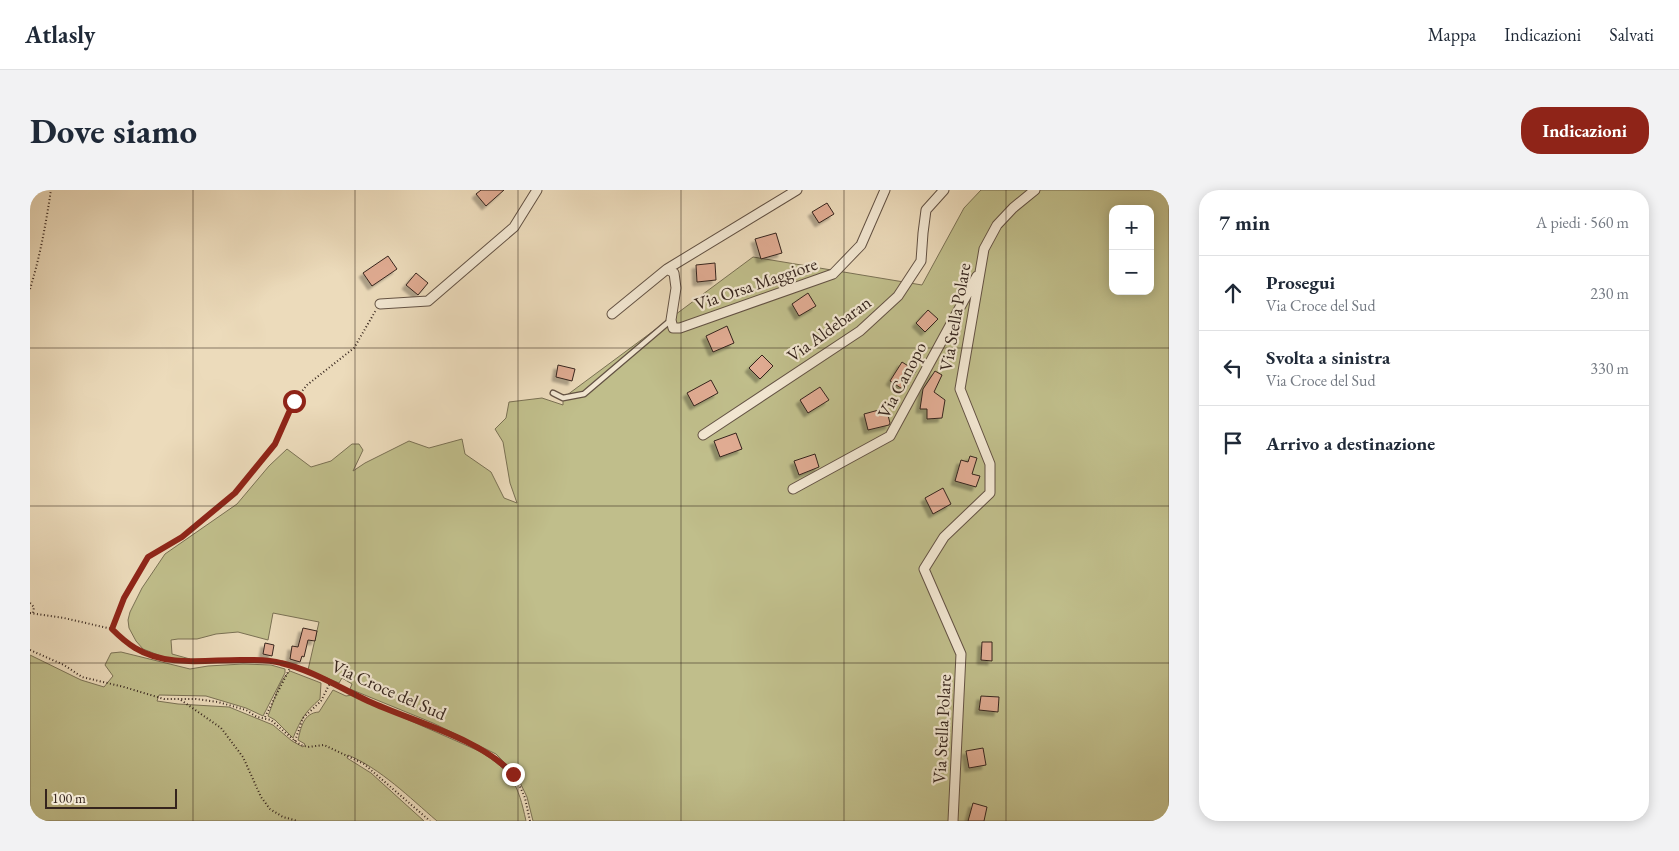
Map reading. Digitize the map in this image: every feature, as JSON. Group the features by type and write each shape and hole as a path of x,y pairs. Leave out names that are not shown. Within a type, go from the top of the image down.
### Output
{"street":[{"path":"380,304 428,301 514,227 536,190"},
{"path":"612,314 667,269 798,190"},
{"name":"Via Orsa Maggiore","path":"671,320 673,328 680,328 833,274 861,245 885,190"},
{"name":"Via Aldebaran","path":"702,436 860,331 898,296 921,261 926,210 944,190"},
{"name":"Via Stella Polare","path":"953,821 961,654 924,569 944,537 990,493 990,464 960,389 984,250 998,225 1013,208 1035,190"},
{"path":"667,269 674,273 676,288 671,320"},
{"name":"Via Canopo","path":"793,488 890,436 980,270"}],"lane":[{"path":"553,393 563,398 584,394 671,320"}],"path":[{"path":"30,289 39,259 40,243 51,190"},
{"path":"112,629 124,598 148,557 182,537 235,493 275,444 294,401 307,385 354,348 380,304"},
{"path":"30,603 34,607 32,613"},
{"name":"Via Croce del Sud","path":"32,613 112,629 135,648 164,659 207,662 261,660 280,662 330,682 370,702 496,757 513,774 519,784 525,798 530,821"},
{"path":"30,650 64,665 82,677 164,699 196,699 218,702 246,710 257,717 271,720 294,741 308,747 324,745 364,764 430,821"},
{"path":"265,718 290,666"},
{"path":"294,741 303,718 321,701 330,682"},
{"path":"181,700 221,728 243,757 261,797 270,809 283,817 298,821"}],"shaded area":[{"path":"981,190 1169,190 1169,821 533,821 527,797 516,774 496,754 433,723 350,689 352,684 342,678 339,683 308,670 319,622 273,613 268,640 238,632 216,634 197,639 171,640 172,654 190,659 166,658 143,649 129,628 130,612 142,588 165,554 237,504 269,466 287,449 311,467 331,461 352,444 359,444 363,450 353,471 409,441 429,448 462,439 465,454 491,472 504,498 517,503 510,483 503,442 495,429 506,418 509,402 542,398 563,405 563,398 753,257 922,285 964,208"},
{"path":"121,652 190,669 243,664 271,665 285,669 285,673 263,716 246,708 206,696 159,695 157,701 229,707 273,725 292,741 303,747 305,744 298,740 306,718 319,712 333,690 346,696 352,695 479,751 490,758 512,780 520,797 526,821 437,821 383,776 348,755 347,758 371,773 424,821 30,821 30,655 81,680 104,687 113,676 105,665 111,653"},
{"path":"290,671 321,683 320,699 304,716 293,738 275,720 268,716 279,686"}],"building":[{"path":"481,190 504,190 486,206 476,194"},
{"path":"827,203 834,214 819,223 812,212"},
{"path":"776,233 782,253 761,259 755,239"},
{"path":"388,256 397,269 372,286 363,273"},
{"path":"715,263 716,280 697,282 696,265"},
{"path":"416,273 428,283 418,295 406,285"},
{"path":"808,293 816,306 799,316 792,304"},
{"path":"928,310 938,319 925,332 916,323"},
{"path":"727,326 734,343 713,352 706,336"},
{"path":"762,355 773,366 760,379 749,368"},
{"path":"902,362 916,371 904,390 890,381"},
{"path":"558,365 575,369 572,381 556,377"},
{"path":"935,371 942,375 934,392 945,400 942,418 927,419 927,409 920,409 923,389"},
{"path":"711,380 718,393 694,406 687,393"},
{"path":"820,387 829,400 808,413 800,400"},
{"path":"886,408 889,425 868,430 864,414"},
{"path":"736,433 742,449 720,457 714,441"},
{"path":"815,454 819,467 799,475 794,461"},
{"path":"970,456 977,458 972,474 980,476 976,487 955,481 961,460 968,462"},
{"path":"943,488 951,504 933,514 925,498"},
{"path":"303,628 317,631 315,641 308,640 304,657 302,656 300,662 290,659 292,646 298,647"},
{"path":"982,642 992,642 992,661 981,660"},
{"path":"265,643 274,645 272,656 263,654"},
{"path":"981,696 999,697 998,712 979,710"},
{"path":"983,748 986,765 969,768 966,751"},
{"path":"973,803 987,807 984,821 968,821"}],"route":[{"path":"294,401 275,444 235,493 182,537 148,557 124,598 112,629 135,648 164,659 207,662 261,660 280,662 298,668 370,702 478,748 496,757 513,774"}]}
